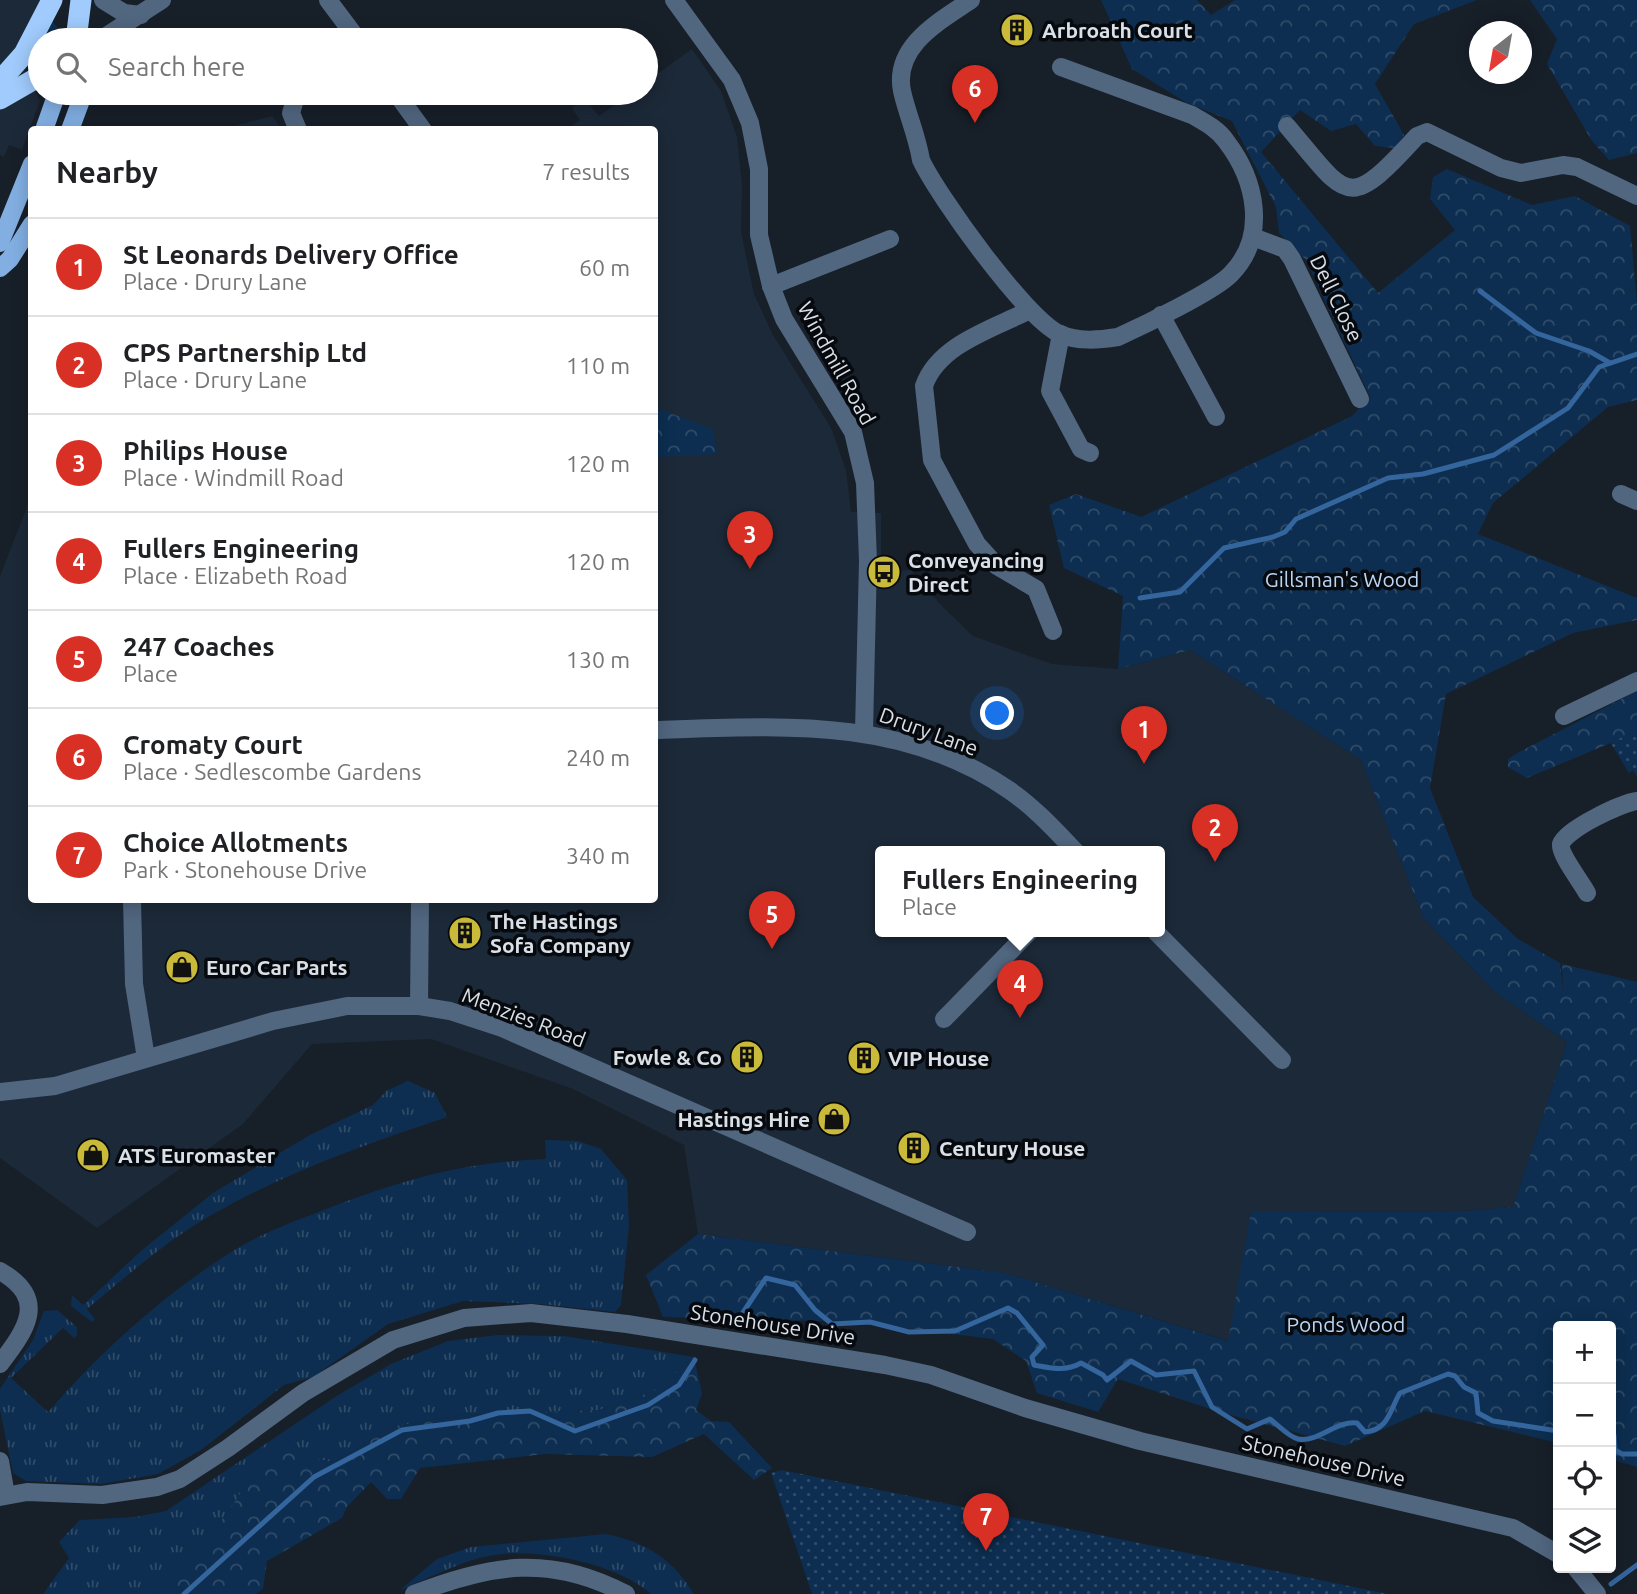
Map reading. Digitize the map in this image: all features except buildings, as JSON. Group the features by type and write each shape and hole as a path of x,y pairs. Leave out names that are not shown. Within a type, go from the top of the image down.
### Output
{"highway":[{"path":"37,28 52,0"},
{"path":"78,28 81,0"},
{"path":"0,81 28,46"},
{"path":"0,99 28,83"}],"main road":[{"path":"45,126 53,105"},
{"path":"71,126 79,105"},
{"path":"0,243 28,174"},
{"path":"0,268 10,259 28,230"}],"street":[{"path":"103,0 124,13 141,15"},
{"path":"120,28 162,0"},
{"path":"328,0 349,28"},
{"name":"Windmill Road","path":"674,0 732,80 750,123 759,169 759,235 771,286 784,319 853,432 865,483 868,561 864,731"},
{"path":"971,0 915,41 907,54 902,89 927,173 1028,311 1061,334 1097,340 1118,337 1225,280 1244,257 1253,237 1255,211 1247,178 1226,141 1211,126 1192,115 1061,67"},
{"path":"293,105 290,113 296,126"},
{"path":"405,105 420,126"},
{"path":"1287,126 1336,184 1351,189 1367,186 1417,136 1427,132 1501,168 1521,173 1563,165 1577,167 1637,196"},
{"name":"Dell Close","path":"1253,237 1285,249 1292,258 1360,399"},
{"path":"771,286 890,239"},
{"path":"1028,311 952,350 934,367 924,386 932,460 977,544 997,566 1036,589 1053,631"},
{"path":"1161,315 1216,417"},
{"path":"1061,334 1050,391 1081,449 1090,453"},
{"path":"1564,716 1637,681"},
{"name":"Drury Lane","path":"658,730 769,726 864,731 956,761 1009,789 1070,846"},
{"path":"1587,893 1562,853 1562,843 1569,835 1622,804 1637,802"},
{"path":"132,903 134,984 146,1058"},
{"path":"419,1006 420,903"},
{"path":"944,1019 1024,937"},
{"path":"1161,937 1282,1060"},
{"name":"Menzies Road","path":"0,1092 55,1086 273,1021 347,1006 419,1006 450,1012 502,1028 967,1232"},
{"path":"0,1272 20,1287 29,1307 26,1331 0,1364"},
{"name":"Stonehouse Drive","path":"3,1496 103,1495 157,1487 180,1479 303,1393 393,1340 464,1318 531,1313 775,1346 931,1375 1025,1408 1140,1441 1513,1528 1553,1551"},
{"path":"0,1461 3,1496"},
{"path":"414,1594 439,1589 486,1569 537,1566 555,1568 626,1594"},
{"path":"1580,1573 1597,1594"}],"shaded area":[{"path":"0,0 44,0 16,52 28,76 28,105 39,105 31,126 28,126 22,150 9,145 4,157 0,155"},
{"path":"692,49 721,91 737,137 742,185 741,232 754,294 773,335 831,428 846,470 851,512 881,513 881,571 911,570 940,604 973,636 1052,664 1118,669 1190,650 1361,760 1423,917 1495,992 1567,1042 1513,1207 1451,1212 1251,1211 1229,1341 1005,1273 698,1234 684,1145 573,1089 431,1039 312,1044 243,1124 97,1228 0,1158 0,576 28,505 28,903 658,903 658,126 571,126 580,120 572,108 576,105 590,105 599,116 614,105 658,105 658,73"},
{"path":"272,116 280,126 234,126"}],"green space":[{"name":"Gillsman's Wood","path":"1101,0 1197,0 1211,15 1235,0 1477,0 1414,24 1375,84 1404,135 1395,148 1375,146 1356,124 1331,131 1300,110 1261,152 1378,293 1455,230 1430,199 1433,177 1447,169 1532,205 1575,196 1630,226 1637,303 1637,400 1608,407 1493,503 1478,534 1637,598 1637,620 1573,633 1446,694 1430,788 1473,897 1518,939 1560,963 1563,990 1562,964 1637,982 1637,1467 1616,1461 1616,1321 1553,1321 1553,1442 1425,1411 1345,1446 1220,1412 1118,1379 1098,1412 1037,1393 1026,1361 993,1339 855,1322 663,1317 646,1275 698,1234 1005,1273 1228,1341 1251,1211 1451,1212 1513,1207 1567,1042 1495,992 1423,917 1361,760 1190,650 1118,669 1123,596 1064,568 1049,505 1076,494 1141,517 1352,416 1370,397 1306,260 1279,233 1276,207 1232,121 1187,103 1132,69"},
{"path":"1530,0 1637,0 1637,153 1609,160 1592,141 1547,64 1557,39"},
{"path":"52,21 58,28 42,28 45,23"},
{"path":"28,53 28,67 24,60"},
{"path":"658,408 713,429 717,454 658,457"},
{"path":"1637,691 1637,732 1527,778 1508,767 1508,759 1519,752"},
{"path":"1637,732 1637,777 1633,770 1629,773 1610,742"},
{"path":"408,1081 435,1093 447,1117 300,1171 215,1213 165,1246 87,1309 95,1319 92,1322 71,1306 72,1295 83,1305 142,1250 213,1193 310,1135 373,1105 386,1091"},
{"path":"545,1140 578,1141 601,1149 627,1180 629,1226 621,1305 615,1312 540,1304 463,1301 388,1324 313,1377 284,1385 201,1450 158,1474 101,1484 26,1481 13,1473 0,1410 0,1389 33,1340 44,1311 57,1310 77,1327 77,1335 74,1338 63,1328 11,1378 48,1412 89,1368 155,1307 240,1247 303,1218 409,1181 461,1168 546,1159"},
{"path":"498,1335 564,1336 694,1357 654,1391 599,1410 464,1415 395,1426 334,1462 308,1458 290,1441 273,1447 205,1544 156,1594 43,1594 69,1558 59,1542 80,1520 135,1517 166,1511 335,1397 391,1364 448,1341"},
{"path":"694,1357 702,1394 696,1410 711,1421 729,1422 772,1468 754,1480 704,1434 652,1457 545,1454 420,1468 401,1499 387,1499 371,1482 347,1507 342,1518 267,1561 263,1589 256,1594 156,1594 205,1544 273,1447 290,1441 308,1458 334,1462 395,1426 464,1415 599,1410 654,1391"},
{"path":"782,1470 1388,1594 812,1594 771,1473"},
{"path":"606,1534 634,1542 657,1554 677,1571 694,1594 651,1594 620,1575 601,1568 560,1557 520,1553 476,1559 400,1590 437,1559 471,1547"}],"waterway":[{"path":"1480,291 1536,333 1589,351 1610,363"},
{"path":"1140,598 1180,592 1224,548 1285,532 1296,519 1388,478 1423,474 1494,455 1568,408 1599,367 1637,354"},
{"path":"738,1320 766,1278 795,1285 815,1310 832,1324 870,1322 909,1332 955,1331 1008,1308 1017,1313 1043,1345 1032,1357 1034,1365 1064,1368 1081,1363 1107,1380 1131,1361 1156,1375 1194,1371 1212,1407 1247,1429 1270,1419 1298,1439 1313,1438 1350,1423 1357,1423 1365,1432 1373,1430 1388,1418 1400,1393 1448,1374 1455,1376 1464,1387 1476,1393 1478,1413 1493,1421 1553,1430"},
{"path":"184,1594 314,1477 402,1430 470,1421 498,1413 530,1411 575,1431 648,1405 679,1385 695,1360"},
{"path":"1615,1447 1622,1454 1637,1454"},
{"path":"1611,1584 1637,1565"}],"place":[{"name":"Arbroath Court","path":"1017,30"},
{"name":"Cromaty Court","path":"975,123"},
{"name":"Philips House","path":"750,569"},
{"name":"Conveyancing Direct","path":"884,572"},
{"name":"St Leonards Delivery Office","path":"1144,764"},
{"name":"CPS Partnership Ltd","path":"1215,862"},
{"name":"The Hastings Sofa Company","path":"465,933"},
{"name":"247 Coaches","path":"772,949"},
{"name":"Euro Car Parts","path":"182,967"},
{"name":"Fullers Engineering","path":"1020,1018"},
{"name":"Fowle & Co","path":"747,1057"},
{"name":"VIP House","path":"864,1058"},
{"name":"Hastings Hire","path":"834,1119"},
{"name":"Century House","path":"914,1148"},
{"name":"ATS Euromaster","path":"93,1155"},
{"name":"Choice Allotments","path":"986,1551"}],"park label":[{"name":"Ponds Wood","path":"1346,1324"}]}
